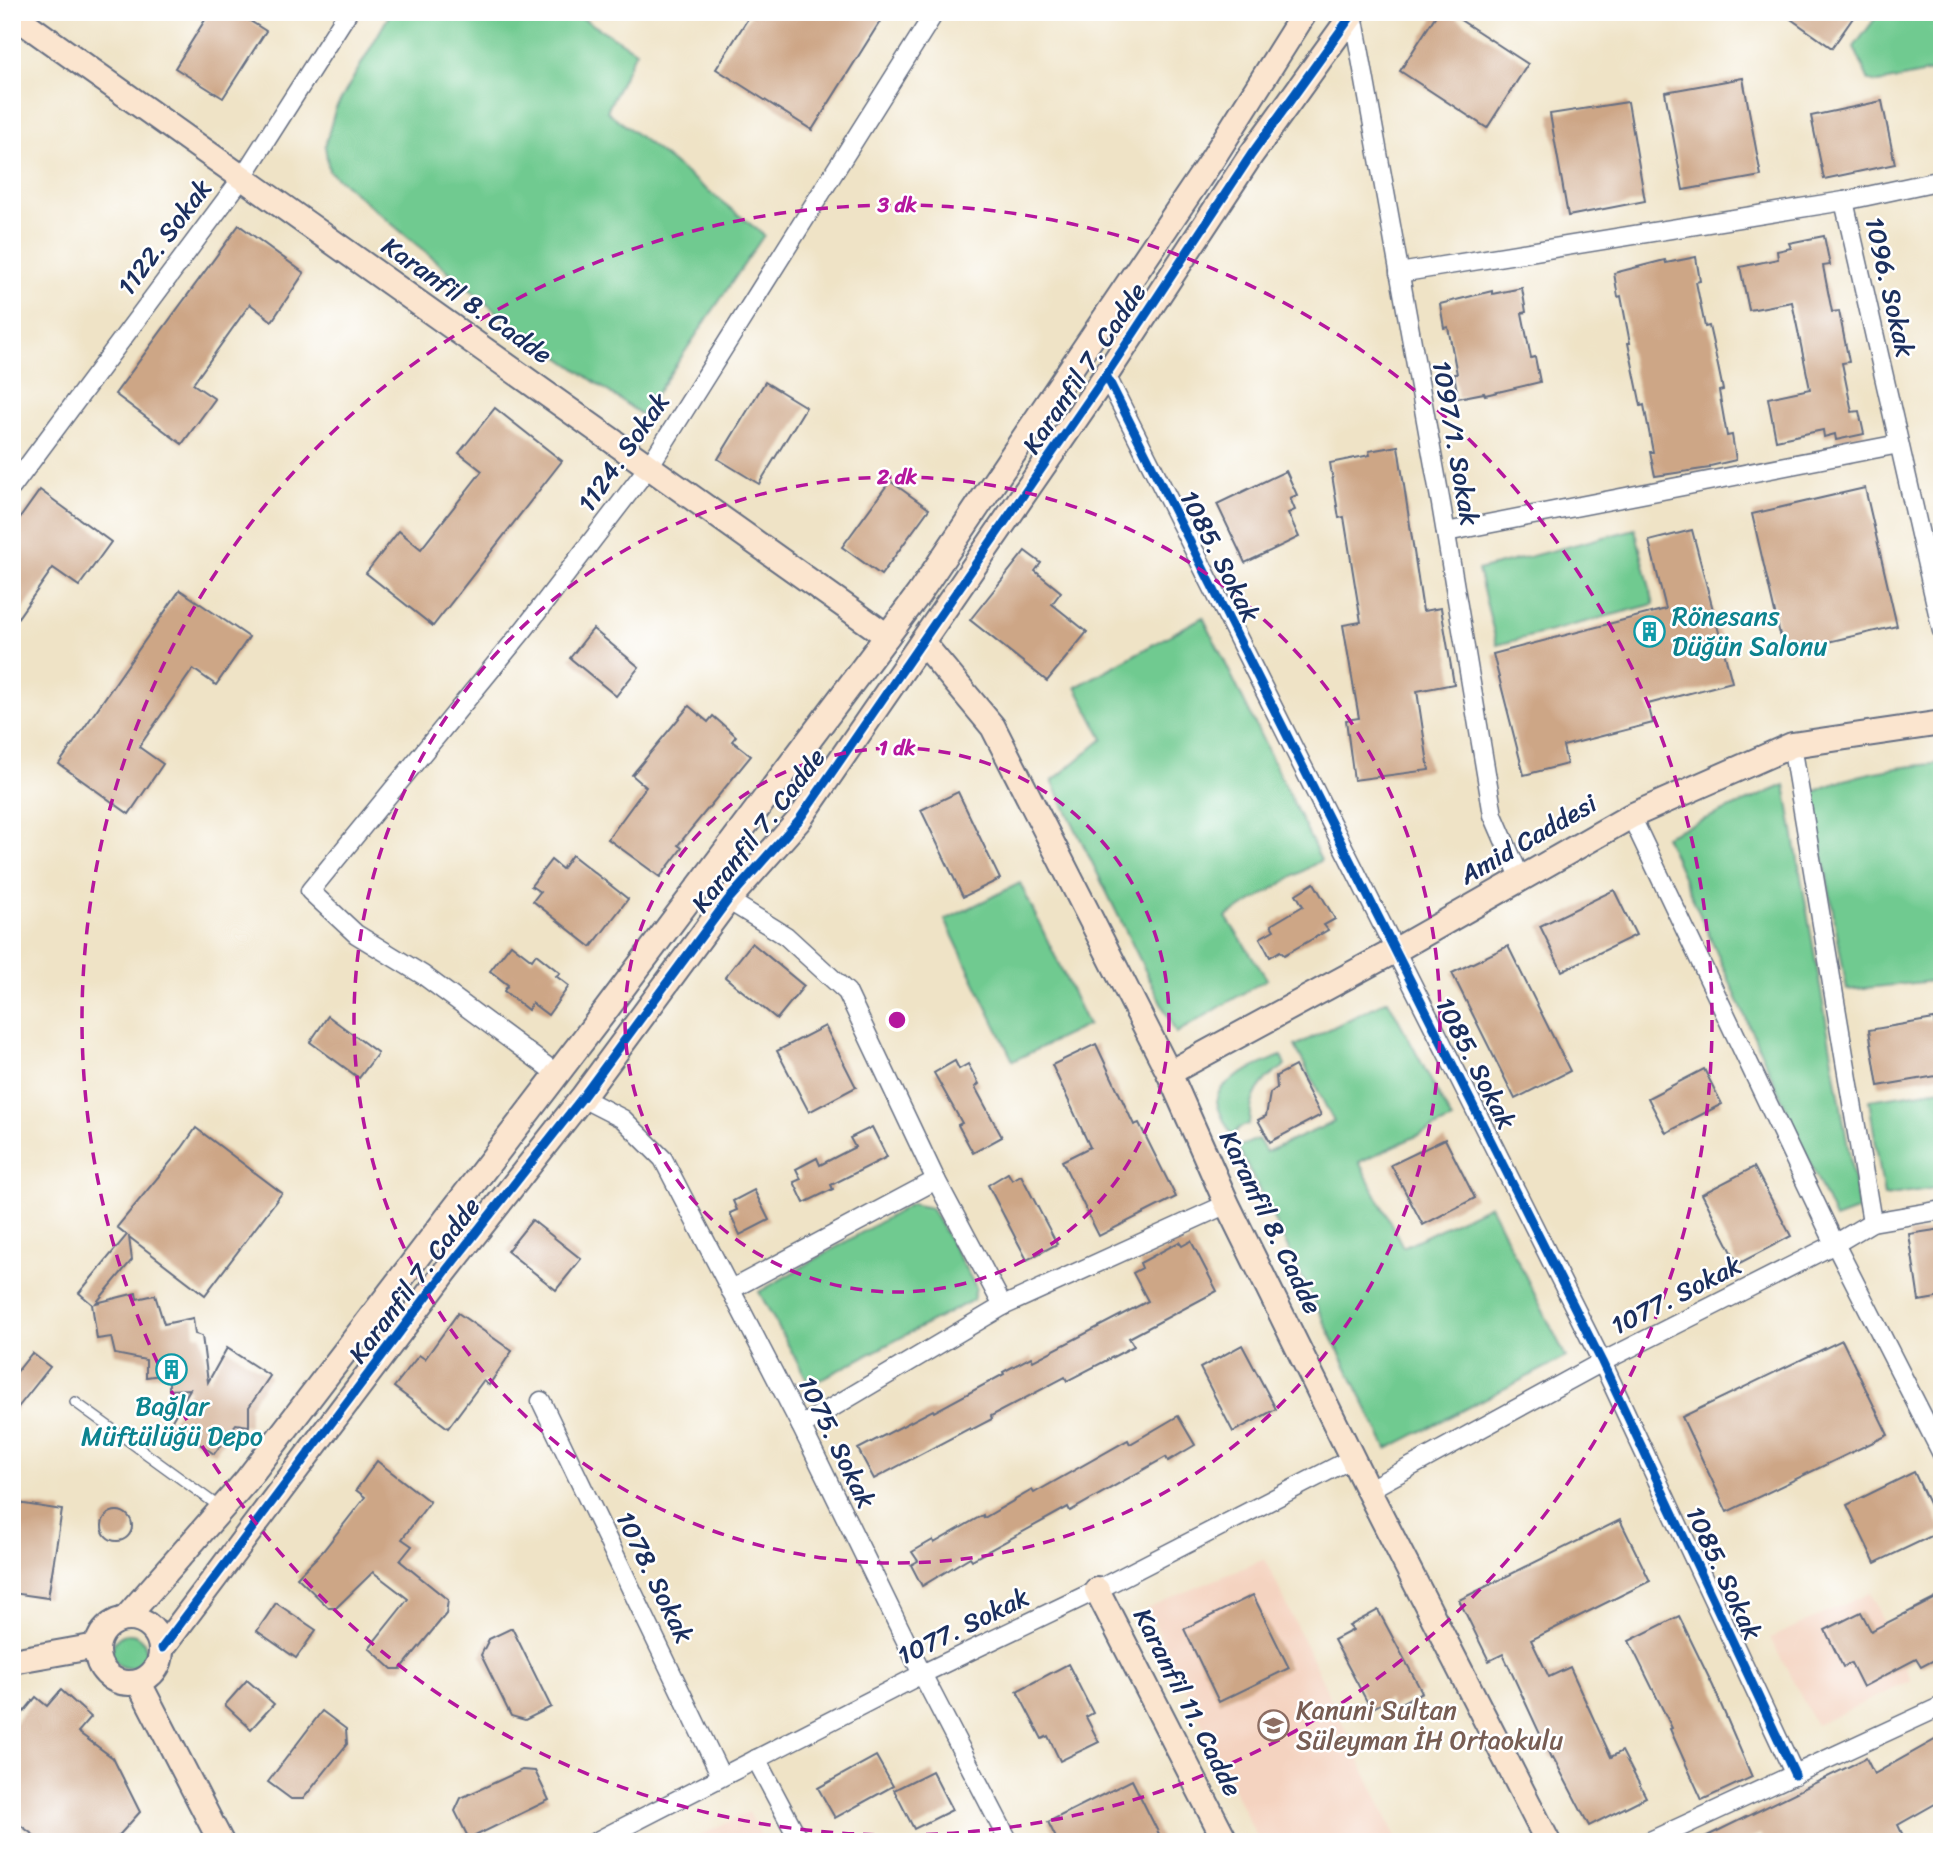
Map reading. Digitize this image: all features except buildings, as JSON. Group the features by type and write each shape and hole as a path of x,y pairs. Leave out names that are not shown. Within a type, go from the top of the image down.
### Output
{"street":[{"name":"1122. Sokak","path":"12,487 242,178 348,12"},
{"name":"1124. Sokak","path":"557,1074 423,975 356,934 310,891 525,628 650,465 934,12"},
{"name":"Karanfil 8. Cadde","path":"12,13 887,636"},
{"name":"1097/1. Sokak","path":"1353,13 1446,532 1493,815 1520,877"},
{"name":"Karanfil 7. Cadde","path":"162,1648 445,1272 582,1098 728,900 799,820 1106,375 1251,155 1353,13"},
{"name":"Karanfil 7. Cadde","path":"125,1619 246,1481 918,595 1213,158 1297,15"},
{"path":"1399,273 1844,201 1942,180"},
{"name":"1096. Sokak","path":"1844,201 1942,631"},
{"name":"1085. Sokak","path":"1106,375 1602,1362 1795,1775"},
{"path":"1446,532 1899,444"},
{"name":"Karanfil 8. Cadde","path":"922,642 993,727 1169,1073 1227,1204 1368,1490 1548,1842"},
{"name":"Amid Caddesi","path":"1169,1073 1396,950 1631,816 1792,745 1942,723"},
{"path":"1792,745 1872,1222"},
{"path":"1631,816 1835,1244 1935,1429 1942,1454"},
{"path":"728,900 786,936 847,992 936,1180 1003,1306"},
{"name":"1075. Sokak","path":"582,1098 623,1119 663,1159 802,1426 922,1674 1009,1842"},
{"path":"730,1290 936,1180"},
{"path":"802,1426 1003,1306 1227,1204"},
{"name":"1077. Sokak","path":"1368,1490 1602,1362 1835,1244 1872,1222 1942,1210"},
{"name":"1078. Sokak","path":"541,1401 722,1776"},
{"name":"1077. Sokak","path":"596,1842 922,1674 1097,1590 1353,1458"},
{"name":"Karanfil 11. Cadde","path":"1097,1590 1226,1842"},
{"path":"125,1619 145,1623 154,1629 162,1648 157,1670 139,1683 117,1682 108,1676 97,1657 97,1646 107,1628 125,1619"},
{"path":"12,1661 97,1646"},
{"path":"139,1683 217,1840"},
{"path":"1648,1842 1942,1706"},
{"path":"756,1759 800,1842"}],"lane":[{"path":"75,1402 222,1509"}],"shaded area":[{"name":"Kanuni Sultan Süleyman İH Ortaokulu","path":"1265,1559 1398,1842 1259,1842 1147,1608"},
{"path":"1870,1593 1911,1681 1816,1725 1770,1638"},
{"path":"749,1812 764,1842 686,1842"}],"green space":[{"path":"391,12 572,12 636,51 607,111 764,235 642,415 505,319 329,171 325,146 335,110"},
{"path":"1880,12 1942,12 1942,70 1878,83 1869,81 1854,47"},
{"path":"1635,529 1654,604 1497,645 1478,570"},
{"path":"1203,617 1321,860 1226,917 1267,979 1176,1033 1052,781 1103,739 1076,687"},
{"path":"1942,763 1942,980 1847,990 1812,793 1843,780 1875,772"},
{"path":"1785,785 1859,1210 1835,1219 1665,836"},
{"path":"1020,883 1088,1025 1013,1061 945,920"},
{"path":"1388,1000 1452,1120 1359,1162 1403,1247 1490,1205 1566,1357 1387,1449 1238,1147 1258,1139 1266,1152 1334,1122 1295,1046"},
{"path":"1281,1056 1285,1066 1258,1089 1254,1096 1249,1124 1239,1128 1232,1136 1219,1108 1219,1092 1243,1073"},
{"path":"1942,1089 1942,1187 1884,1196 1869,1100"},
{"path":"911,1204 931,1208 976,1287 973,1300 810,1385 759,1292"},
{"path":"129,1634 141,1639 146,1651 141,1663 129,1668 117,1663 112,1651 117,1639"}],"cycle path":[{"path":"162,1648 445,1272 582,1098 728,900 799,820 1106,375 1251,155 1354,12"},
{"path":"1106,375 1602,1362 1795,1775"}],"place":[{"name":"Rönesans Düğün Salonu","path":"1649,631"},
{"name":"Bağlar Müftülüğü Depo","path":"172,1370"},
{"name":"Kanuni Sultan Süleyman İH Ortaokulu","path":"1273,1725"}]}
